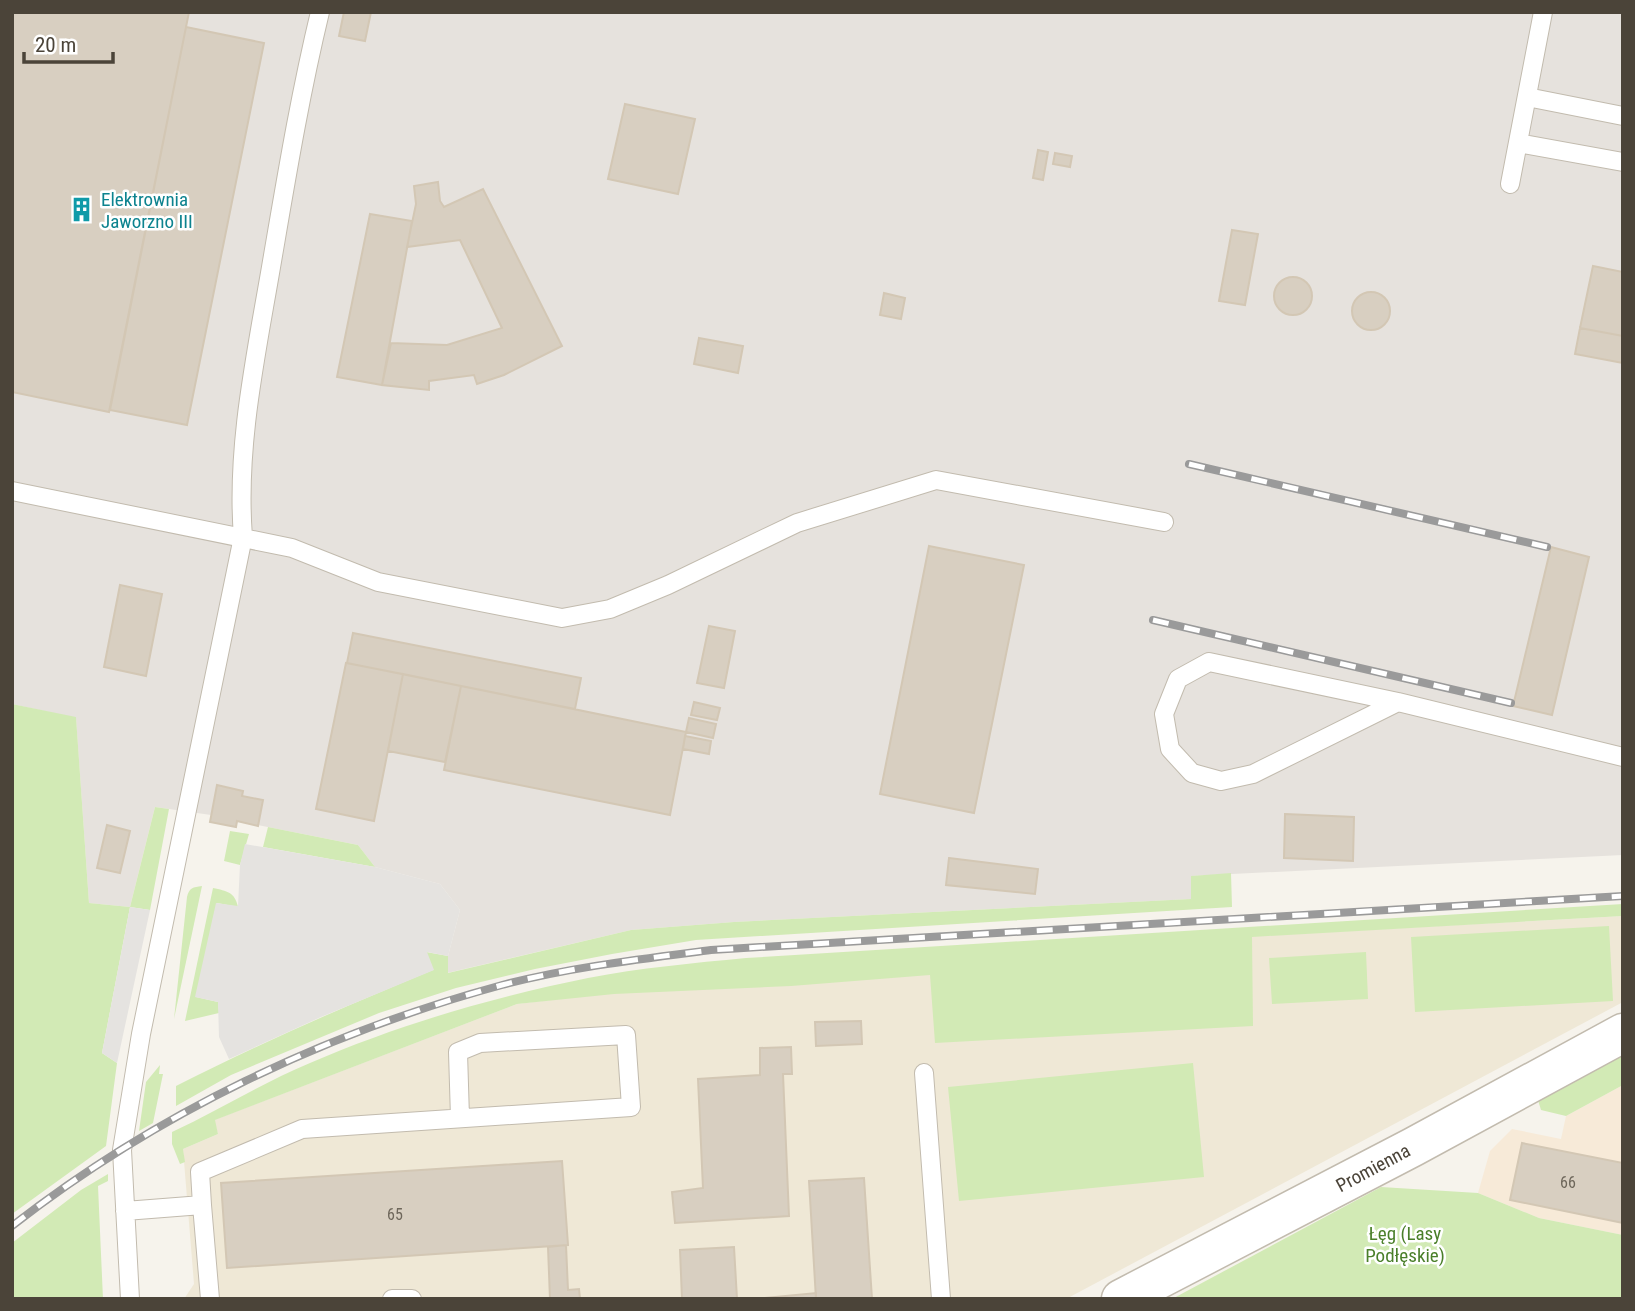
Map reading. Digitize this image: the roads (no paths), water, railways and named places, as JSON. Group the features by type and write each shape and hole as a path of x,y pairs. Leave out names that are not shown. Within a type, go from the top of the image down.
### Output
{"street":[{"name":"Promienna","path":"1121,1299 1623,1033"}],"lane":[{"path":"130,1299 122,1150 141,1034 243,537 241,513 248,395 304,78 320,12"},
{"path":"1510,184 1543,12"},
{"path":"1527,97 1623,116"},
{"path":"1518,143 1623,162"},
{"path":"12,491 292,548 378,582 562,618 610,608 668,585 797,523 936,480 1164,522"},
{"path":"1398,702 1253,774 1221,781 1192,773 1170,749 1164,714 1178,679 1209,662 1398,702 1623,757"},
{"path":"210,1299 200,1172 302,1129 631,1107 626,1035 480,1043 458,1052 460,1118"},
{"path":"924,1073 941,1299"},
{"path":"125,1211 202,1205"},
{"path":"392,1299 412,1299"}],"railway":[{"path":"1189,464 1547,547"},
{"path":"1153,620 1511,703"},
{"path":"12,1226 125,1147 245,1081 371,1027 502,985 554,973 711,950 1623,896"}],"place":[{"name":"Elektrownia Jaworzno III","path":"81,210"}],"park label":[{"name":"Łęg (Lasy Podłęskie)","path":"1405,1244"}]}
